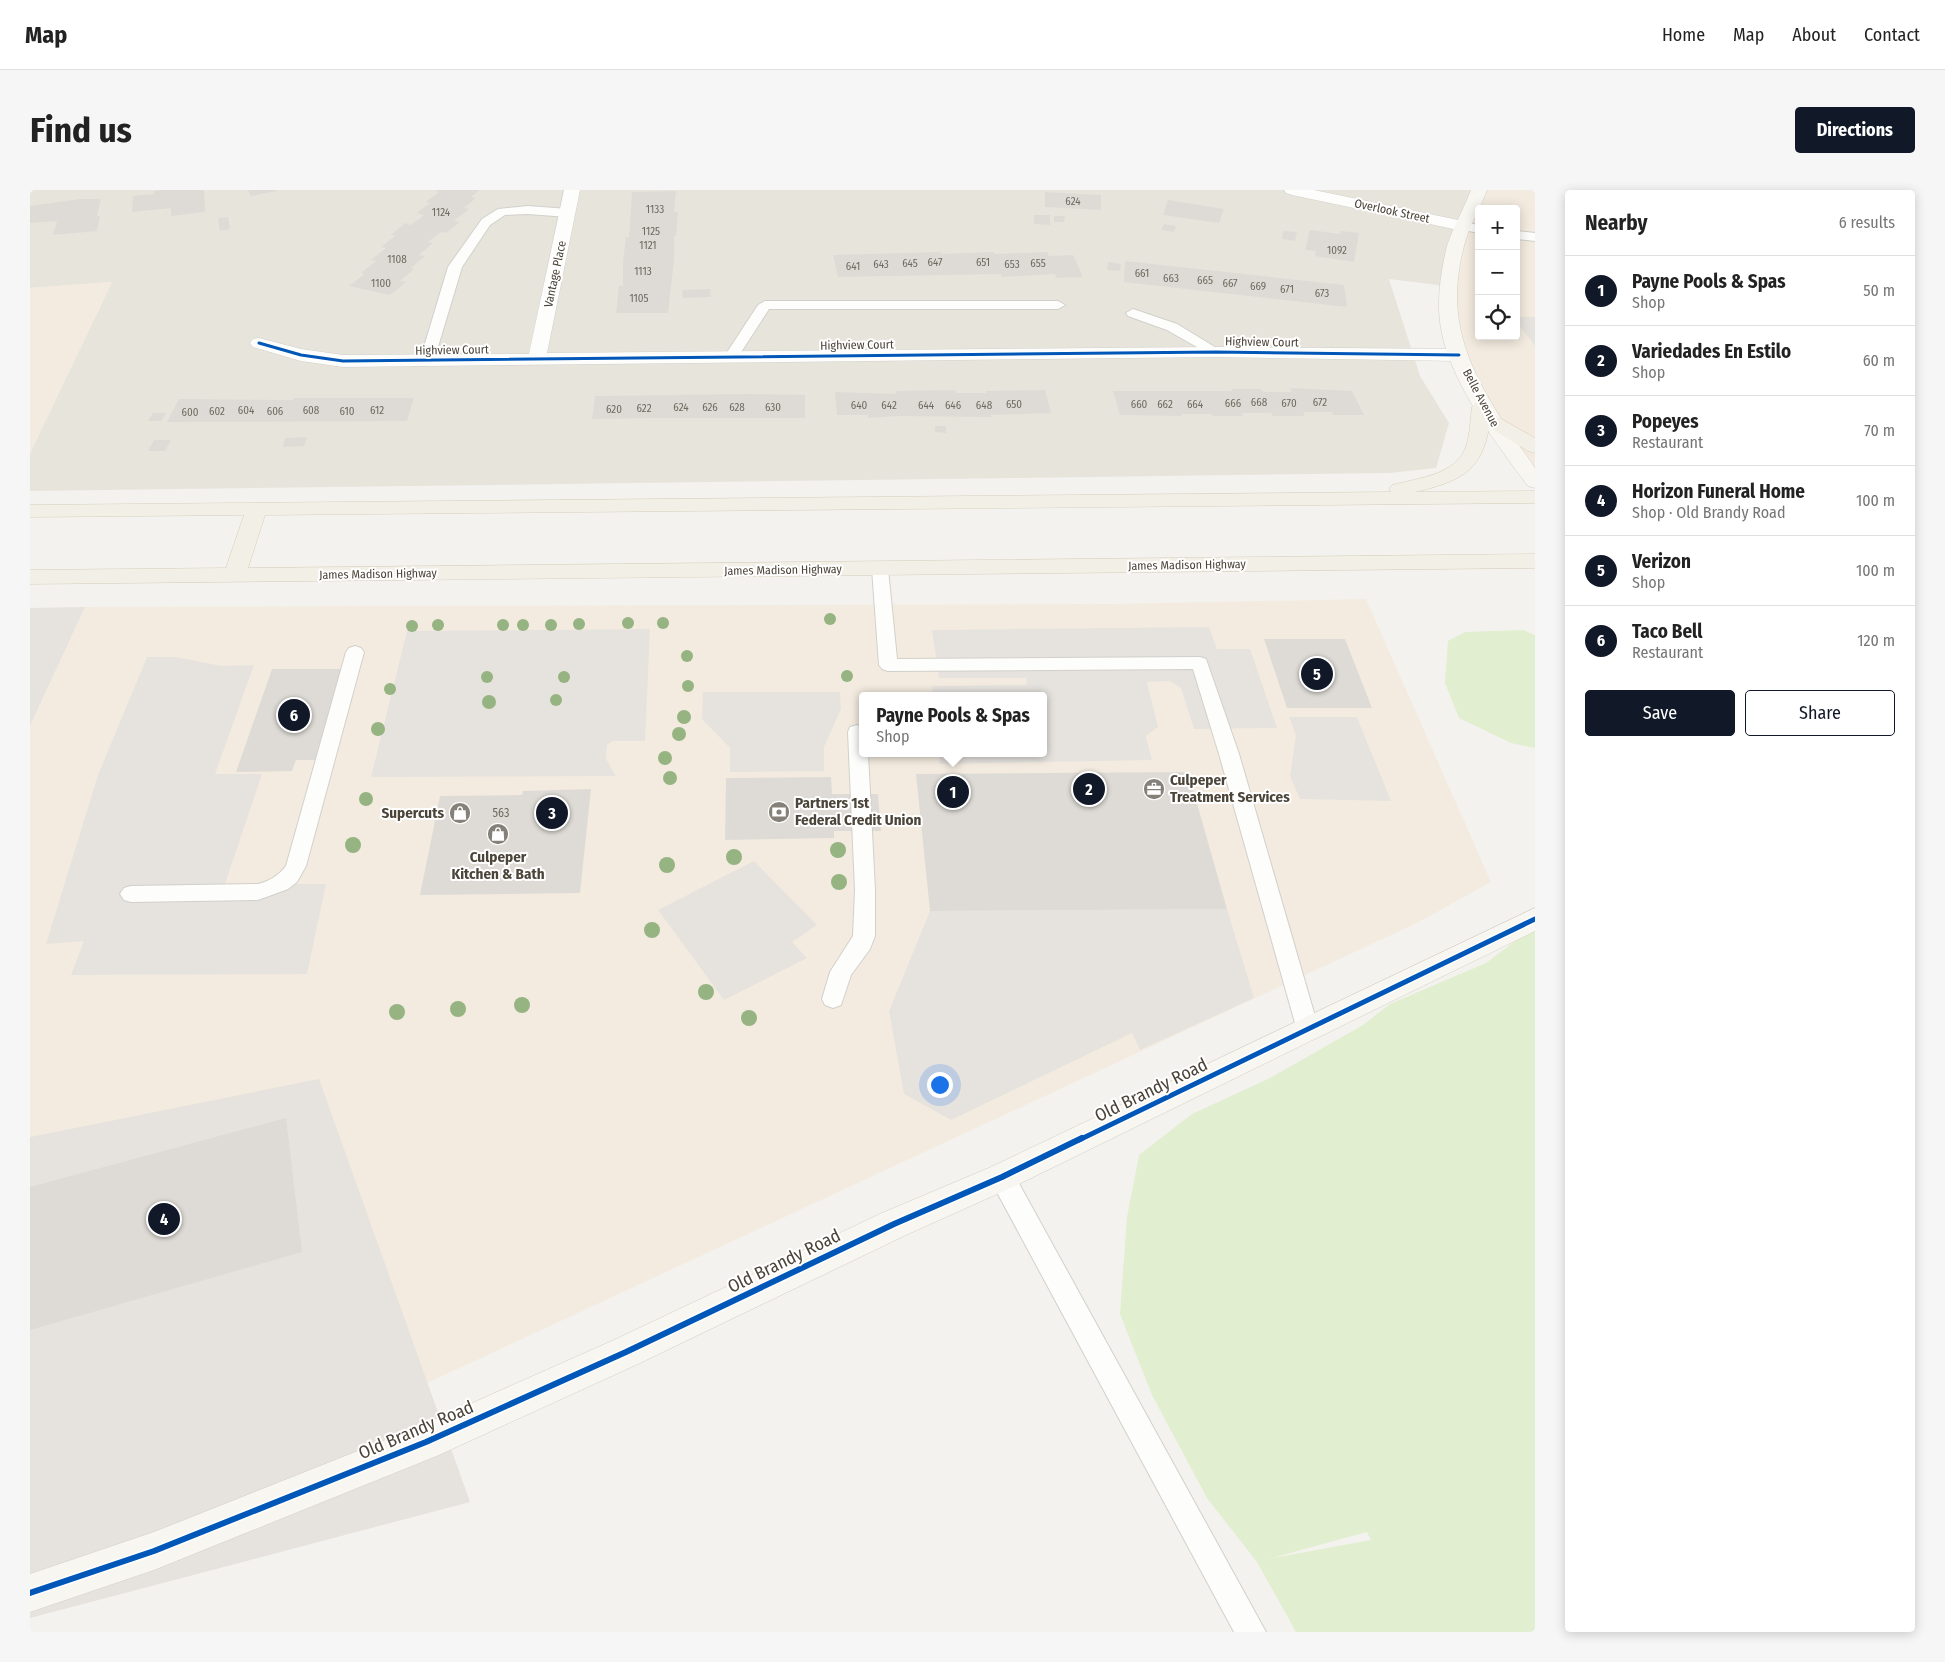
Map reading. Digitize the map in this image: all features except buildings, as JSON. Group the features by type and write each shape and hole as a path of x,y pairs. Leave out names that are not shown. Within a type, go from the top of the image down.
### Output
{"main road":[{"path":"1332,500 1409,487 1454,471 1471,457 1486,412 1535,447"},
{"path":"30,511 1535,497"},
{"path":"235,575 257,509"},
{"name":"James Madison Highway","path":"30,577 1535,561"}],"street":[{"name":"Vantage Place","path":"537,359 572,190"},
{"name":"Overlook Street","path":"1292,190 1471,227"},
{"name":"Belle Avenue","path":"1479,190 1471,227 1454,253 1448,300 1450,324 1458,356 1486,412 1535,482"},
{"name":"Highview Court","path":"259,343 279,351 343,361 1216,352 1458,356"},
{"name":"Old Brandy Road","path":"30,1592 154,1551 399,1453 626,1352 894,1224 1002,1176 1535,920"}],"lane":[{"path":"428,360 455,267 486,222 502,212 528,210 568,213"},
{"path":"1520,235 1535,237"},
{"path":"731,356 766,305 1058,305"},
{"path":"1133,312 1172,328 1216,352"},
{"path":"880,569 888,665 1200,662 1229,754 1308,1030"},
{"path":"130,894 258,892 268,890 289,877 296,866 355,652"},
{"path":"833,999 841,972 862,943 864,936 865,890 857,732"},
{"path":"1002,1176 1251,1632"}],"shaded area":[{"path":"30,190 1514,190 1516,205 1475,205 1475,290 1389,279 1420,376 1449,423 1436,468 1390,473 30,491 30,453 112,282 30,288"},
{"path":"1476,190 1535,190 1535,481 1482,407 1448,300"},
{"path":"112,282 30,453 30,288"},
{"path":"1520,317 1535,317 1535,346 1520,326"},
{"path":"1366,599 1491,882 1417,923 423,1385 319,1080 30,1137 30,726 85,607 1114,604"},
{"path":"85,607 30,726 30,608"},
{"path":"1209,627 1217,649 1250,649 1277,728 1194,729 1181,688 1169,681 1147,682 1158,727 1146,736 1152,760 940,764 939,757 1047,757 1047,692 933,692 932,686 1027,685 1026,678 939,678 932,630"},
{"path":"650,629 645,741 613,741 607,745 606,759 616,776 371,777 407,631"},
{"path":"147,657 176,657 222,666 254,665 215,774 262,774 225,884 326,884 307,974 71,975 84,941 46,944 98,775"},
{"path":"703,692 840,692 841,709 824,747 824,771 730,772 730,748 702,719"},
{"path":"1289,717 1357,717 1391,801 1300,799 1290,776 1296,736"},
{"path":"754,861 817,925 792,942 807,958 724,1000 658,910"},
{"path":"1227,909 1254,998 1140,1050 1132,1033 951,1120 904,1094 889,1011 930,911"},
{"path":"319,1079 470,1502 30,1618 30,1137"}],"green space":[{"path":"1523,630 1535,635 1535,748 1511,743 1459,718 1445,683 1448,641 1465,632"},
{"path":"1535,926 1535,1632 1296,1632 1257,1562 1207,1498 1152,1395 1120,1314 1127,1217 1139,1155 1192,1114 1270,1078 1363,1025 1390,1004 1486,963","holes":["1367,1532 1371,1540 1270,1558"]}],"cycle path":[{"path":"259,343 301,355 343,361 1216,352 1459,355"},
{"path":"30,1593 154,1551 426,1442 626,1352 894,1224 1002,1177 1535,919"}],"place":[{"name":"Verizon","path":"1317,674"},
{"name":"Taco Bell","path":"294,715"},
{"name":"Variedades En Estilo","path":"1089,789"},
{"name":"Culpeper Treatment Services","path":"1154,789"},
{"name":"Payne Pools & Spas","path":"953,792"},
{"name":"Partners 1st Federal Credit Union","path":"779,812"},
{"name":"Supercuts","path":"460,813"},
{"name":"Popeyes","path":"552,813"},
{"name":"Culpeper Kitchen & Bath","path":"498,834"},
{"name":"Horizon Funeral Home","path":"164,1219"}]}
